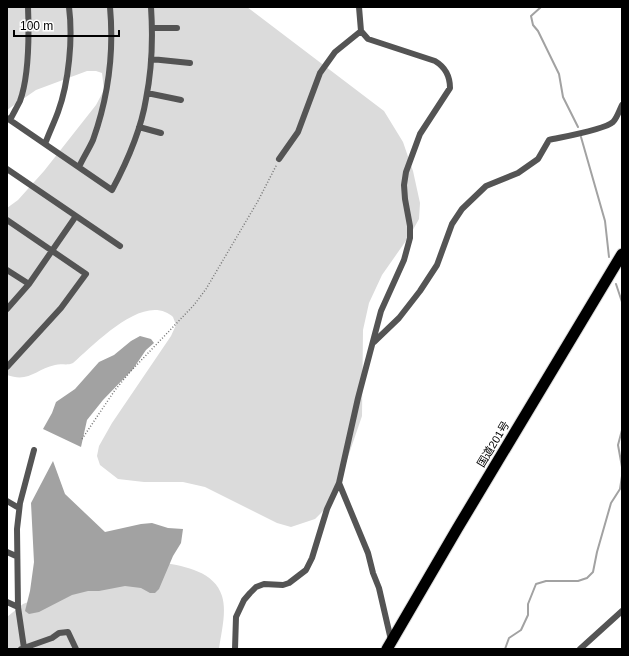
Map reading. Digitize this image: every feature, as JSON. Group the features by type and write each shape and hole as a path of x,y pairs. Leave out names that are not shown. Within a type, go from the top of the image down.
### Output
{"highway":[{"name":"国道201号","path":"391,646 622,254"}],"street":[{"path":"28,7 29,32 25,78 20,100 9,119 112,190 120,175 139,127 147,93 151,59 151,7"},
{"path":"45,144 59,111 66,78 71,28 69,7"},
{"path":"79,167 92,140 102,109 111,53 110,7"},
{"path":"235,649 236,617 244,600 256,588 264,584 283,585 289,583 306,570 312,558 327,509 339,483 358,398 380,311 404,260 410,238 410,226 404,185 406,172 420,134 450,88 450,82 443,65 368,39 361,31 359,7"},
{"path":"152,28 177,28"},
{"path":"279,159 298,132 320,72 335,52 361,31"},
{"path":"151,59 190,63"},
{"path":"147,93 181,100"},
{"path":"373,343 399,318 420,291 437,265 452,224 462,209 476,195 486,186 518,173 538,159 549,140 589,131 612,123 617,117 622,106"},
{"path":"139,127 161,133"},
{"path":"7,169 120,246"},
{"path":"7,309 29,284 76,216"},
{"path":"7,220 86,274 61,308 7,367"},
{"path":"7,270 29,284"},
{"path":"34,450 19,508 16,529 18,607 22,648 68,632 76,649"},
{"path":"339,483 368,553 373,574 379,588 391,646"},
{"path":"7,500 19,508"},
{"path":"7,552 16,556"},
{"path":"7,602 18,607"},
{"path":"580,649 622,611"}],"path":[{"path":"82,439 115,390 130,372 194,305 206,289 258,201 279,159"}],"shaded area":[{"path":"7,7 247,7 384,111 403,142 413,171 420,203 419,219 410,235 382,275 369,303 363,330 362,416 338,486 324,510 315,519 291,527 277,523 205,487 183,482 144,482 118,479 100,465 97,456 99,446 112,423 171,336 176,325 173,317 165,312 154,310 128,318 103,336 73,363 57,364 27,376 15,377 7,375 7,208 18,200 44,171 96,105 104,90 102,73 87,71 36,90 7,110"},
{"path":"140,336 151,339 154,343 146,350 133,369 103,400 87,420 81,447 43,429 56,402 75,389 99,362 114,355 131,341"},
{"path":"53,461 65,494 105,532 152,523 168,528 183,529 181,543 173,556 159,589 155,593 150,593 141,588 125,586 99,591 88,591 72,595 39,612 29,614 25,611 30,591 34,562 31,503"},
{"path":"164,563 190,568 213,581 218,588 222,596 224,609 219,649 7,649 7,617 23,604 62,589"}],"waterway":[{"path":"541,7 531,16 533,25 538,31 559,74 563,97 578,127"},
{"path":"581,137 605,221 609,257"},
{"path":"616,284 622,302"},
{"path":"622,430 618,445 622,467"},
{"path":"505,649 509,638 521,630 528,615 528,604 536,584 546,581 578,581 587,578 593,572 611,503 620,489 622,476"}]}
